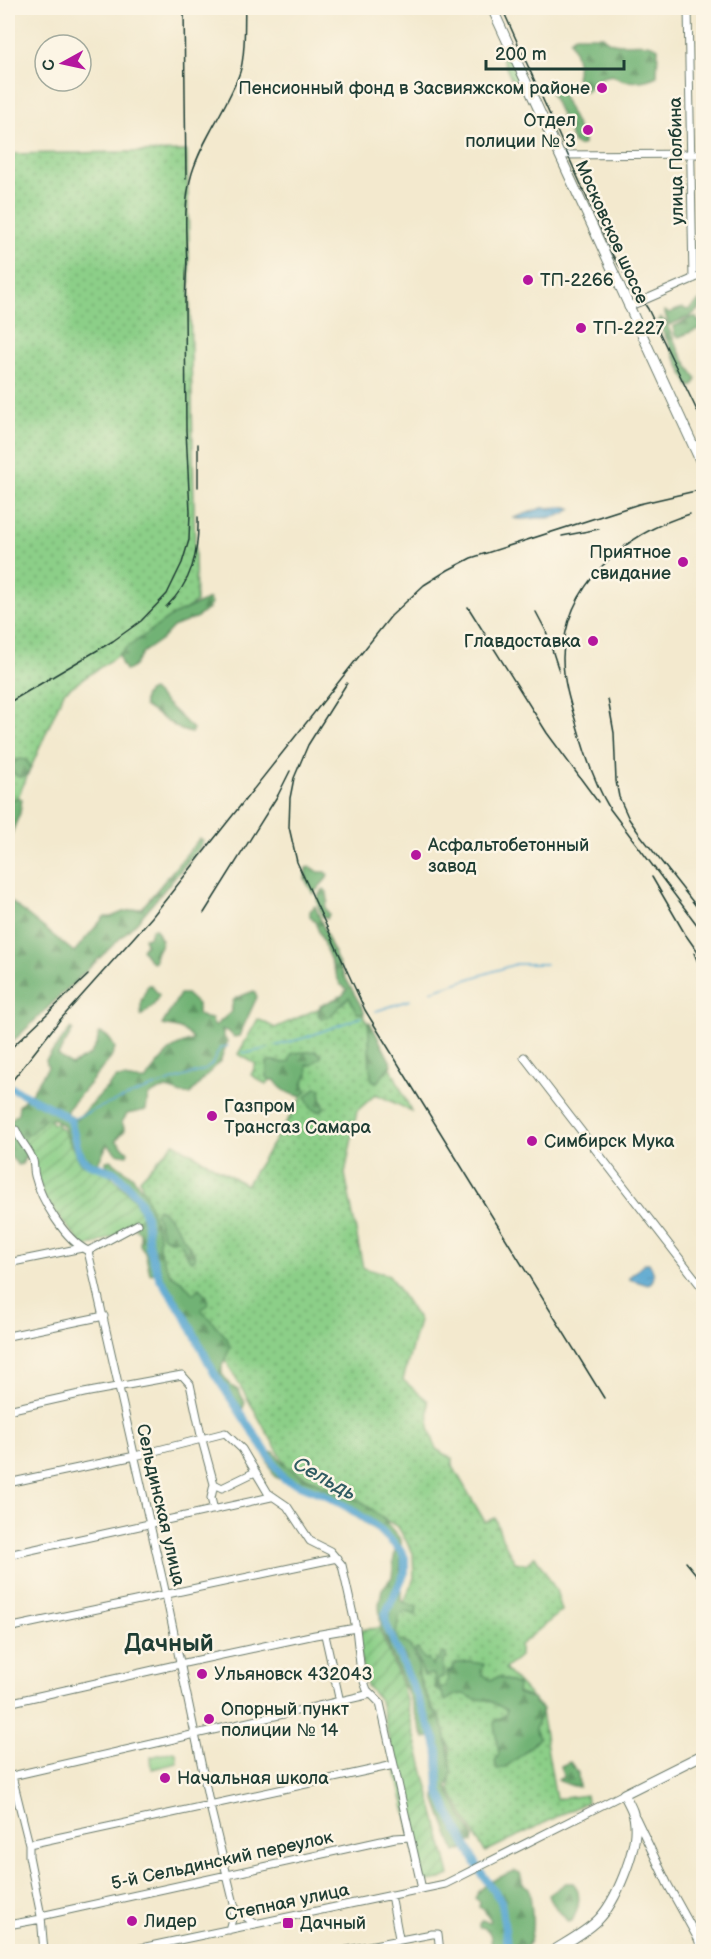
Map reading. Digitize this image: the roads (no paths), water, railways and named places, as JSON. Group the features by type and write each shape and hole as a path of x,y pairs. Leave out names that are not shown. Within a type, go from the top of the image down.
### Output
{"main road":[{"name":"Московское шоссе","path":"492,8 704,469"},
{"path":"552,1952 588,1928 605,1911 618,1890 635,1830 634,1814 624,1794 704,1754"}],"street":[{"name":"улица Полбина","path":"688,8 693,279"},
{"path":"559,155 704,154"},
{"path":"628,307 704,274"},
{"path":"524,1058 704,1290"},
{"name":"Сельдинская улица","path":"16,1130 25,1148 32,1155 34,1174 43,1199 65,1229 85,1249 104,1316 166,1594 210,1806 235,1908"},
{"path":"8,1263 85,1249 138,1224"},
{"path":"8,1336 104,1316"},
{"path":"8,1410 179,1374 185,1377 190,1384 201,1440 214,1484 212,1493 214,1510"},
{"path":"8,1483 135,1456 225,1433 242,1449 271,1497 293,1512 310,1541 330,1551 342,1565 356,1628 361,1672 371,1694 380,1703 422,1889"},
{"path":"214,1484 222,1488 255,1472"},
{"path":"8,1555 271,1497"},
{"path":"8,1628 337,1558"},
{"path":"8,1703 180,1664 356,1628"},
{"path":"325,1635 340,1702"},
{"path":"44,1952 41,1917 29,1856 29,1844 12,1776 371,1694"},
{"path":"29,1844 394,1765"},
{"name":"Степная улица","path":"122,1952 445,1884 624,1794"},
{"path":"634,1814 698,1939 702,1952"},
{"name":"5-й Сельдинский переулок","path":"8,1925 226,1874 395,1838 410,1837"},
{"path":"632,1847 637,1842 641,1842 650,1847"},
{"path":"391,1895 399,1938"},
{"path":"229,1930 235,1908 255,1924"},
{"path":"337,1952 399,1938 438,1934 440,1952"}],"water":[{"path":"567,507 572,509 564,514 548,518 514,518 542,508"},
{"path":"649,1263 653,1272 654,1278 651,1283 648,1285 629,1279 629,1277"}],"waterway":[{"path":"431,991 516,964 546,964"},
{"path":"376,1011 410,1000"},
{"path":"275,1046 361,1017"},
{"path":"70,1120 136,1093 205,1070 212,1064 220,1048 228,1046"},
{"path":"243,1052 269,1048"},
{"name":"Сельдь","path":"8,1086 70,1120 78,1150 83,1159 90,1164 116,1173 137,1196 146,1216 149,1247 159,1277 185,1316 214,1373 284,1479 323,1494 349,1508 378,1528 402,1552 405,1558 405,1572 385,1615 386,1624 435,1739 438,1752 439,1791 480,1871 501,1901 508,1952"}],"tram line":[{"path":"502,8 613,256 648,309 704,425"}],"railway":[{"path":"184,8 186,179"},
{"path":"187,265 186,219 189,184 202,147 240,72 244,48 245,8"},
{"path":"8,703 113,641 141,621 167,594 182,563 189,540 190,512 186,430 187,257"},
{"path":"198,444 198,487"},
{"path":"8,1086 59,1021 152,917 391,616 424,585 471,558 639,504 704,489"},
{"path":"690,514 643,534 602,566 586,585 574,607 566,632 563,667 573,712 588,760 605,800 704,934"},
{"path":"166,607 182,587 192,566 197,543 198,517"},
{"path":"562,536 599,529"},
{"path":"468,607 547,733 598,802"},
{"path":"536,612 546,631 559,671"},
{"path":"347,683 308,745 294,778 290,798 289,827 297,862 365,1010 604,1398"},
{"path":"608,699 614,733 619,797 638,832 704,916"},
{"path":"204,913 278,795 290,771"},
{"path":"652,877 685,934 704,961"},
{"path":"694,953 704,977"},
{"path":"8,1051 88,975"},
{"path":"686,1562 704,1584"}],"place":[{"name":"Пенсионный фонд в Засвияжском районе","path":"602,88"},
{"name":"Отдел полиции № 3","path":"588,130"},
{"name":"ТП-2266","path":"528,280"},
{"name":"ТП-2227","path":"581,328"},
{"name":"Приятное свидание","path":"683,562"},
{"name":"Главдоставка","path":"593,641"},
{"name":"Асфальтобетонный завод","path":"416,855"},
{"name":"Газпром Трансгаз Самара","path":"212,1116"},
{"name":"Симбирск Мука","path":"532,1141"},
{"name":"Ульяновск 432043","path":"202,1674"},
{"name":"Опорный пункт полиции № 14","path":"209,1719"},
{"name":"Начальная школа","path":"165,1778"},
{"name":"Лидер","path":"132,1921"},
{"name":"Дачный","path":"288,1923"}],"district":[{"name":"Дачный","path":"169,1643"}]}
